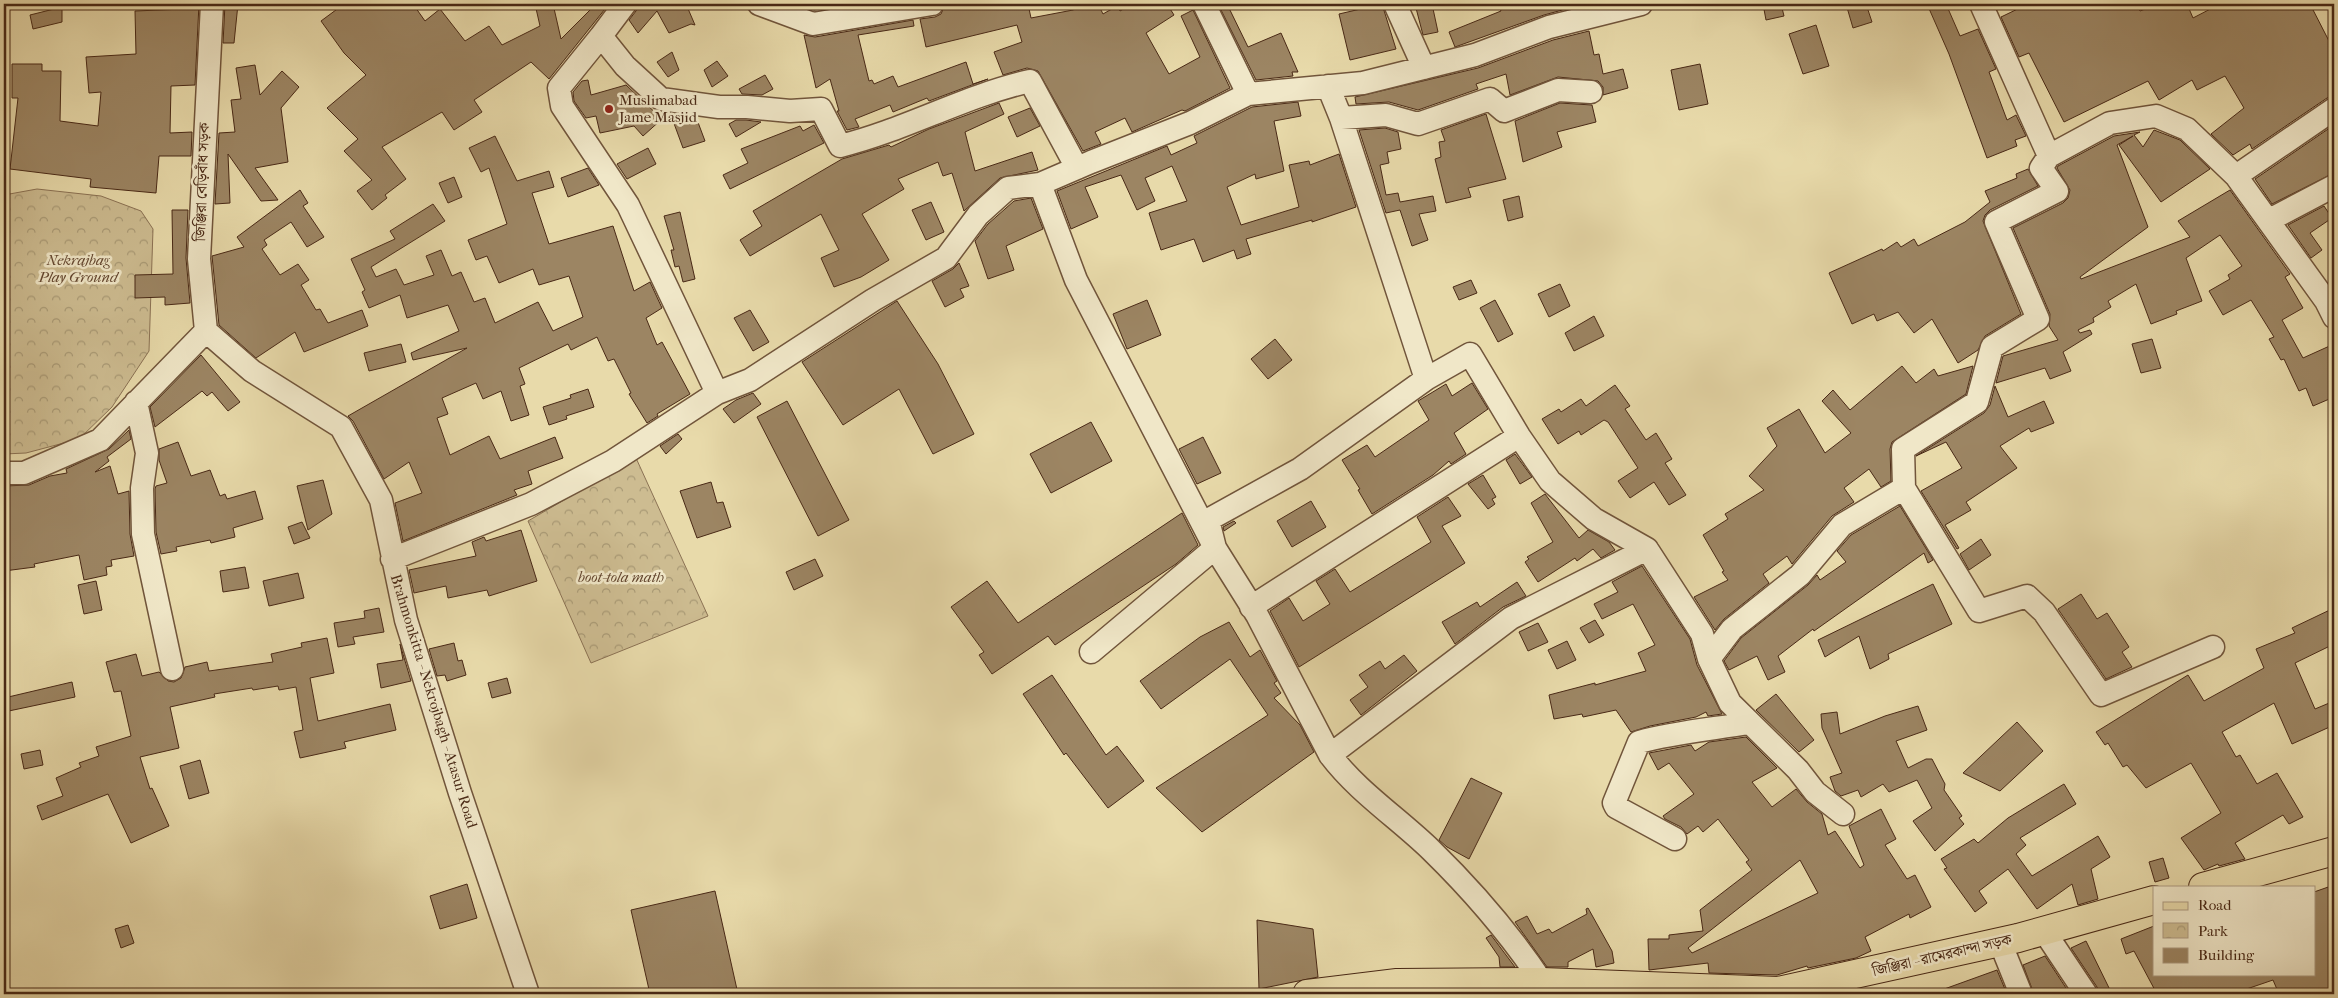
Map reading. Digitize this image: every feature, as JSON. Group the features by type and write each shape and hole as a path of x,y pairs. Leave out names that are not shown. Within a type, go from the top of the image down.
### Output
{"main road":[{"path":"2207,886 2334,851"},
{"name":"জিঞ্জিরা - রামেরকান্দা সড়ক","path":"1307,994 1397,982 1542,982 1706,991 1778,991 2000,942 2153,900"}],"street":[{"name":"জিঞ্জিরা বেড়িবাঁধ সড়ক","path":"206,331 199,260 212,4"},
{"path":"624,4 559,88 562,106 628,205 716,393"},
{"path":"759,4 813,24 932,4"},
{"path":"1204,4 1248,94"},
{"path":"1395,4 1424,68"},
{"path":"392,559 531,504 613,461 716,393 750,380 873,300 946,258 978,215 1008,188 1040,184 1190,122 1248,94 1363,83 1475,55 1589,10 1640,4"},
{"path":"1980,4 2049,156"},
{"path":"601,36 625,66 661,99 719,107 747,106 790,111 820,109 840,146 872,138 997,88 1030,81 1077,168"},
{"path":"1328,86 1341,118 1426,380"},
{"path":"1341,118 1386,115 1418,124 1490,99 1504,111 1558,90 1591,92"},
{"path":"2236,176 2334,109"},
{"path":"2213,646 2101,695 2044,612 2026,596 1979,611 1904,488 1903,449 1977,402 1992,347 2038,319 1996,222 2057,191 2041,168 2049,156 2110,123 2156,116 2187,130 2236,176 2326,300 2334,317"},
{"path":"1040,184 1076,280 1215,548 1251,606 1330,755 1344,772 1431,850 1486,909 1542,982"},
{"path":"2277,216 2334,186"},
{"path":"4,473 24,472 100,440 206,331"},
{"name":"Brahmonkitta - Nekrojbagh - Atasur Road","path":"206,331 252,371 341,427 381,500 406,620 460,793 528,994"},
{"path":"1215,548 1208,520 1300,469 1426,380 1470,354 1519,436 1550,481 1594,519 1647,549 1702,634 1709,659 1730,703 1798,770 1815,792 1842,814"},
{"path":"136,402 147,453 142,488 143,534 172,669"},
{"path":"1251,606 1519,436"},
{"path":"1709,659 1732,629 1800,576 1842,525 1904,488"},
{"path":"1091,652 1215,548"},
{"path":"1330,755 1511,618 1647,549"},
{"path":"1675,839 1616,807 1614,802 1639,742 1668,734 1704,731 1749,723"},
{"path":"2044,931 2086,994"},
{"path":"2000,942 2021,994"}],"green space":[{"name":"Nekrajbag Play Ground","path":"37,189 101,196 141,211 153,229 149,351 112,407 79,439 26,453 4,454 4,195"},
{"name":"boot-tola math","path":"636,458 708,616 591,663 528,521"}],"building":[{"path":"185,4 199,4 195,85 171,86 170,133 192,132 191,156 159,156 156,193 90,187 91,179 10,169 18,98 12,98 12,64 42,64 42,71 61,71 60,121 98,126 101,92 89,93 86,57 136,54 135,11 184,9"},
{"path":"225,4 238,4 234,43 223,43"},
{"path":"344,4 413,4 425,21 440,9 465,41 489,26 502,45 540,26 535,4 553,4 561,39 595,5 593,4 609,4 549,79 531,62 474,100 482,112 454,130 442,112 382,147 406,179 385,195 387,198 372,210 357,191 372,180 344,151 358,139 327,108 366,75 344,53 321,21"},
{"path":"638,4 686,4 695,25 691,24 669,33 657,11 638,33 629,20 636,11"},
{"path":"800,4 854,4 814,10"},
{"path":"959,4 1028,4 1031,18 1073,10 1085,4 1098,4 1103,14 1117,6 1120,11 1132,4 1167,4 1174,15 1146,33 1169,74 1200,57 1181,16 1193,10 1230,88 1185,111 1182,110 1132,132 1125,118 1095,132 1101,144 1083,151 1038,71 1027,68 1003,75 994,52 1022,42 1017,25 926,47 920,19 935,17 941,14 944,7"},
{"path":"1218,4 1227,4 1248,47 1281,33 1298,72 1292,72 1293,76 1256,80"},
{"path":"1382,4 1396,49 1350,60 1339,14"},
{"path":"1432,4 1438,32 1423,35 1416,8"},
{"path":"1498,4 1564,4 1566,9 1455,47 1449,32 1501,11"},
{"path":"1763,4 1781,4 1784,16 1766,20"},
{"path":"1846,4 1866,4 1872,22 1853,28"},
{"path":"1927,4 1946,4 1960,36 1978,29 1996,69 1989,72 2007,120 2016,115 2026,136 2015,140 2017,146 1987,158 1949,54"},
{"path":"2028,4 2136,4 2140,11 2158,4 2187,4 2193,18 2220,4 2310,4 2329,41 2334,38 2334,96 2327,98 2252,149 2250,144 2233,155 2211,134 2244,108 2225,76 2197,90 2192,80 2159,100 2148,81 2064,122 2029,53 2019,57 2001,17"},
{"path":"62,7 62,22 33,29 30,15"},
{"path":"913,20 914,26 858,35 869,81 872,80 874,84 893,76 898,87 966,62 973,84 988,79 929,101 927,98 893,112 890,105 855,119 859,127 847,130 837,111 839,111 830,79 816,88 804,35 815,37"},
{"path":"1816,25 1829,66 1803,74 1789,34"},
{"path":"1589,31 1594,55 1599,54 1603,74 1623,69 1628,88 1603,95 1603,87 1598,81 1558,77 1510,95 1506,74 1476,84 1478,89 1418,110 1389,102 1356,104 1355,97 1478,68 1553,40"},
{"path":"672,52 679,70 668,77 657,62"},
{"path":"717,61 728,76 712,87 704,70"},
{"path":"1700,64 1708,104 1679,110 1671,70"},
{"path":"255,65 260,95 282,71 299,87 281,108 288,162 255,168 278,200 261,201 228,154 230,203 215,204 219,133 235,132 231,100 241,99 236,68"},
{"path":"765,75 773,89 762,95 742,94 739,89"},
{"path":"588,80 591,95 626,85 662,119 643,136 634,126 600,133 596,116 586,118 574,101 573,92 582,81"},
{"path":"1298,102 1301,116 1274,121 1284,171 1256,179 1255,174 1227,187 1241,225 1299,207 1289,165 1309,161 1310,165 1339,154 1356,207 1312,222 1312,220 1246,239 1251,254 1237,259 1234,250 1203,262 1194,239 1161,250 1149,213 1187,201 1172,166 1145,178 1155,201 1137,210 1121,175 1085,187 1098,217 1071,229 1057,191 1167,146 1171,155 1197,143 1194,136 1252,107"},
{"path":"999,103 1004,114 965,132 975,171 1032,152 1038,170 1000,178 964,211 952,173 943,176 938,162 898,179 904,189 862,214 889,260 861,277 834,287 821,258 839,250 821,214 750,256 740,240 762,226 753,211 842,159 889,145 891,147 929,129"},
{"path":"1560,103 1592,105 1596,122 1557,132 1562,147 1523,162 1515,121"},
{"path":"1030,108 1040,126 1017,137 1008,117"},
{"path":"1486,114 1506,179 1468,188 1471,197 1446,203 1435,159 1441,157 1439,142 1445,141 1441,130"},
{"path":"682,115 696,117 705,141 683,148 672,118"},
{"path":"736,120 761,122 736,137 729,124"},
{"path":"814,125 824,143 730,189 723,175 748,163 741,149 800,126 803,131"},
{"path":"2334,125 2334,173 2272,204 2255,179"},
{"path":"1385,128 1398,132 1401,149 1387,152 1389,163 1380,165 1386,195 1398,193 1400,202 1433,196 1436,211 1419,214 1428,240 1412,246 1400,210 1386,213 1359,130"},
{"path":"2154,130 2180,140 2210,169 2161,202 2119,145 2133,136 2117,145 2148,227 2080,277 2081,279 2190,237 2178,221 2230,190 2290,274 2285,277 2303,308 2282,320 2303,358 2334,344 2334,397 2313,406 2306,388 2299,391 2284,359 2281,360 2269,339 2274,337 2251,300 2223,315 2209,291 2230,279 2228,275 2242,266 2220,235 2186,258 2202,301 2176,311 2177,314 2151,324 2136,284 2108,301 2111,307 2093,318 2094,322 2078,330 2080,333 2090,330 2092,334 2063,352 2071,371 2050,379 2045,368 1996,383 2003,356 2058,340 2049,326 2050,314 2013,228 2063,203 2068,198 2070,190 2057,168 2058,166 2114,136 2140,132 2134,135 2143,147"},
{"path":"495,136 517,181 549,171 554,187 532,193 549,244 613,226 634,291 650,282 662,308 646,318 657,345 662,342 690,394 657,414 658,416 647,423 629,394 631,393 614,359 608,361 597,337 571,350 568,344 519,368 525,384 520,386 529,415 511,421 501,391 483,399 476,383 442,398 448,414 437,418 450,455 489,436 500,459 555,437 563,458 528,471 532,484 514,490 517,495 403,541 395,503 422,493 409,462 384,479 353,421 348,416 467,348 413,360 411,353 459,331 448,305 407,318 400,295 369,308 362,292 365,290 351,259 395,239 390,231 433,204 445,221 371,267 376,277 396,269 404,285 434,275 426,256 441,250 452,276 461,272 474,302 485,298 495,323 538,302 553,331 583,317 569,276 539,285 533,269 499,283 487,256 476,260 468,240 507,224 489,168 481,172 469,148"},
{"path":"648,148 656,164 627,179 617,164"},
{"path":"588,168 599,185 568,197 561,178"},
{"path":"2028,169 2038,186 1990,210 1985,215 1983,221 2021,314 1985,336 1978,350 1958,363 1932,319 1914,333 1898,312 1877,321 1874,314 1852,324 1829,273 1882,249 1883,251 1897,242 1901,247 1914,239 1918,246 1965,222 1990,202 1985,191 2017,178 2016,174"},
{"path":"454,177 462,197 448,203 439,183"},
{"path":"300,190 308,203 303,206 324,237 307,247 291,222 264,240 267,245 262,249 280,275 298,264 309,280 301,285 316,310 320,309 328,323 362,310 368,326 304,352 295,332 256,358 219,325 212,256 244,247 237,237"},
{"path":"1519,196 1523,217 1508,221 1503,200"},
{"path":"1031,198 1043,229 1006,246 1014,270 988,279 975,241 988,224 1014,201"},
{"path":"931,202 944,232 926,240 912,210"},
{"path":"2324,206 2332,218 2310,233 2322,250 2311,258 2288,225"},
{"path":"172,210 188,210 186,258 190,303 165,305 165,297 135,298 135,275 173,274"},
{"path":"680,212 695,279 683,282 679,266 675,267 671,250 674,250 664,216"},
{"path":"959,263 969,286 960,289 964,297 945,307 932,281 953,269"},
{"path":"1471,280 1477,293 1459,300 1453,287"},
{"path":"1560,284 1570,306 1549,317 1538,294"},
{"path":"1147,300 1161,335 1127,349 1113,314"},
{"path":"1495,300 1513,334 1498,342 1480,308"},
{"path":"897,301 938,364 974,434 933,454 899,389 843,425 802,362"},
{"path":"750,310 769,342 753,351 734,318"},
{"path":"1594,316 1604,336 1574,351 1565,333"},
{"path":"1275,339 1292,360 1268,379 1251,359"},
{"path":"2152,339 2161,368 2141,373 2132,344"},
{"path":"401,344 406,362 369,371 364,353"},
{"path":"201,355 240,402 228,411 212,392 207,396 202,391 155,427 150,407"},
{"path":"1902,366 1916,383 1934,369 1938,376 1973,366 1966,394 1892,442 1890,449 1891,481 1881,487 1869,469 1844,488 1854,502 1832,516 1792,564 1787,556 1763,574 1769,583 1724,619 1715,630 1694,597 1728,580 1703,535 1728,519 1725,514 1764,490 1749,476 1777,446 1767,428 1799,409 1825,453 1851,433 1822,401 1833,390 1850,410"},
{"path":"1472,383 1488,409 1454,433 1466,454 1451,464 1449,461 1433,475 1372,514 1358,490 1360,489 1342,460 1367,445 1375,457 1429,420 1418,401 1446,384 1452,396"},
{"path":"1615,385 1630,406 1625,409 1646,440 1656,433 1672,459 1665,463 1686,495 1669,505 1654,482 1630,498 1618,481 1638,468 1608,422 1604,420 1581,435 1579,431 1558,444 1542,419 1559,409 1561,412 1581,399 1586,406"},
{"path":"1995,386 2008,417 2044,401 2054,423 2031,432 2029,428 2000,446 2017,468 1966,502 1971,510 1945,525 1959,548 1957,549 1921,491 1962,468 1946,442 1916,456 1984,413 1990,405"},
{"path":"588,389 594,407 566,416 567,419 549,425 543,407 571,398 570,395"},
{"path":"753,393 761,404 734,423 723,409 736,400"},
{"path":"787,401 849,520 818,536 757,417"},
{"path":"1091,422 1112,461 1051,493 1030,454"},
{"path":"129,430 131,439 107,457 109,461 95,472 110,466 118,494 129,491 130,534 134,556 111,560 112,566 106,567 107,575 84,580 79,555 34,564 35,567 4,571 4,486 29,485 50,476 67,473 66,469 109,449"},
{"path":"678,434 682,439 666,454 660,446"},
{"path":"1203,437 1221,473 1197,484 1179,449"},
{"path":"178,442 191,476 210,470 220,496 225,494 227,499 255,491 263,519 233,528 235,537 211,543 210,540 176,547 177,551 161,554 156,532 155,489 156,486 167,483 159,460 159,449"},
{"path":"1515,454 1532,477 1520,484 1506,460"},
{"path":"1483,475 1496,497 1492,499 1495,504 1488,509 1468,484"},
{"path":"323,480 332,514 308,530 297,486"},
{"path":"711,482 717,503 723,502 731,527 697,538 680,491"},
{"path":"1545,494 1579,538 1588,530 1609,542 1615,550 1601,558 1593,549 1577,561 1575,558 1538,582 1525,562 1529,559 1527,557 1553,542 1531,503"},
{"path":"1448,497 1461,516 1442,526 1465,563 1299,667 1270,611 1289,598 1303,621 1330,604 1316,581 1335,569 1350,592 1431,542 1417,517"},
{"path":"1311,501 1326,527 1292,547 1277,521"},
{"path":"1900,506 1933,560 1928,563 1924,553 1814,631 1813,629 1778,656 1785,672 1768,680 1757,656 1729,670 1724,661 1741,638 1808,585 1817,575 1820,580 1846,562 1837,551 1851,535"},
{"path":"1182,513 1198,545 1176,564 1055,645 1048,636 992,674 979,655 984,652 951,607 987,581 1018,623"},
{"path":"1234,521 1236,523 1224,531 1223,527"},
{"path":"302,522 310,538 294,544 288,527"},
{"path":"521,530 537,581 489,596 487,590 448,598 446,586 414,593 409,570 476,556 472,542 484,537 486,541"},
{"path":"1981,539 1991,555 1969,570 1960,554"},
{"path":"815,559 823,576 794,590 786,572"},
{"path":"1642,566 1690,639 1697,665 1722,714 1708,716 1706,712 1696,717 1650,726 1631,732 1616,710 1583,717 1582,714 1554,719 1549,695 1646,671 1638,653 1655,645 1633,604 1602,619 1594,604 1618,592 1612,582"},
{"path":"245,567 249,588 223,592 220,571"},
{"path":"298,573 304,598 269,606 263,581"},
{"path":"96,581 102,610 84,614 78,585"},
{"path":"1517,582 1526,596 1503,607 1455,644 1442,622 1477,602 1480,607"},
{"path":"1933,584 1952,624 1888,654 1889,659 1870,669 1859,636 1825,657 1818,640"},
{"path":"2081,594 2097,619 2107,613 2129,647 2122,652 2132,667 2106,679 2058,609"},
{"path":"379,608 384,632 353,637 355,644 338,647 334,623 365,618 364,611"},
{"path":"2334,608 2334,644 2295,663 2315,709 2334,701 2334,725 2292,744 2274,703 2222,732 2236,757 2240,755 2257,784 2277,773 2303,817 2289,824 2283,815 2235,843 2245,859 2219,866 2218,864 2204,870 2181,838 2221,813 2191,763 2146,788 2127,765 2123,767 2108,743 2105,745 2096,732 2188,675 2204,701 2264,668 2256,649 2295,633 2292,628"},
{"path":"1595,620 1604,635 1589,643 1580,628"},
{"path":"1229,622 1250,657 1260,650 1277,681 1274,683 1281,693 1274,698 1300,725 1314,752 1202,832 1156,788 1268,715 1230,659 1161,709 1140,681 1200,637"},
{"path":"1538,623 1548,642 1528,651 1519,632"},
{"path":"327,638 334,673 310,678 318,721 390,704 396,730 344,742 346,748 300,758 294,732 303,730 296,687 279,690 278,686 253,690 252,688 214,694 215,697 170,707 179,748 140,757 150,789 152,788 169,826 131,843 108,794 42,820 37,806 63,796 56,778 81,767 79,763 99,756 96,747 131,736 121,691 114,692 106,662 136,654 142,676 159,672 168,681 174,682 181,678 185,667 207,662 209,671 273,662 271,654 302,647 301,643"},
{"path":"1567,641 1576,660 1557,669 1548,650"},
{"path":"454,643 458,661 462,660 466,675 447,681 445,675 437,676 429,649"},
{"path":"400,644 411,681 381,688 377,664 403,660"},
{"path":"1404,655 1417,671 1361,715 1350,700 1368,687 1359,675 1380,661 1385,669"},
{"path":"1052,675 1106,755 1117,746 1144,781 1108,808 1066,753 1064,755 1023,694"},
{"path":"507,678 511,693 492,698 488,683"},
{"path":"72,682 75,697 4,712 4,698"},
{"path":"1776,694 1814,740 1799,752 1756,710"},
{"path":"1918,706 1927,730 1896,741 1908,768 1926,759 1932,759 1945,784 1944,790 1962,816 1959,818 1964,824 1935,851 1913,821 1932,808 1917,780 1889,792 1883,784 1861,797 1858,790 1841,796 1835,791 1830,777 1842,773 1822,728 1821,714 1837,712 1840,734 1885,716"},
{"path":"2017,722 2043,751 2000,791 1963,773"},
{"path":"1746,737 1777,768 1752,782 1772,807 1796,789 1807,802 1822,814 1828,835 1835,831 1860,868 1864,865 1849,826 1881,809 1896,839 1885,845 1907,879 1915,875 1931,907 1910,918 1909,914 1865,937 1871,951 1856,958 1808,968 1807,966 1777,975 1709,973 1708,963 1649,970 1648,939 1669,939 1669,935 1703,931 1700,910 1752,870 1746,862 1749,860 1718,819 1703,832 1698,826 1687,834 1681,827 1665,819 1663,816 1694,794 1669,763 1658,770 1649,753 1691,745 1695,751 1709,742","holes":["1800,860 1818,893 1692,953 1688,948"]},
{"path":"40,750 43,765 24,769 21,754"},
{"path":"200,760 209,793 189,799 180,766"},
{"path":"1471,778 1502,793 1469,859 1447,847 1439,840"},
{"path":"2064,784 2076,804 2020,838 2026,845 2016,854 2032,876 2098,836 2110,857 2091,869 2098,899 2078,905 2072,884 2037,909 2008,869 1979,891 1987,903 1975,912 1944,869 1947,868 1941,859 1974,839 1978,843 2008,818"},
{"path":"2163,858 2169,878 2155,882 2149,862"},
{"path":"467,884 477,918 440,929 430,896"},
{"path":"2334,885 2334,994 2279,994 2273,980 2232,994 2157,994 2134,951 2126,954 2121,939 2153,926 2153,976 2316,976 2316,891"},
{"path":"715,891 738,994 650,994 631,910"},
{"path":"1588,908 1612,951 1614,963 1596,967 1593,949 1568,962 1568,967 1547,967 1515,922 1527,916 1537,934 1549,929 1552,933 1587,914 1586,909"},
{"path":"1257,920 1313,929 1318,977 1259,989"},
{"path":"128,925 134,943 121,948 115,929"},
{"path":"1491,935 1515,967 1500,967 1499,957 1486,938"},
{"path":"2086,941 2112,994 2099,994 2097,987 2071,948"},
{"path":"2045,956 2070,994 2034,994 2023,965"},
{"path":"1997,970 2007,994 1936,994 1936,992"}],"place":[{"name":"Muslimabad Jame Masjid","path":"609,109"}]}
